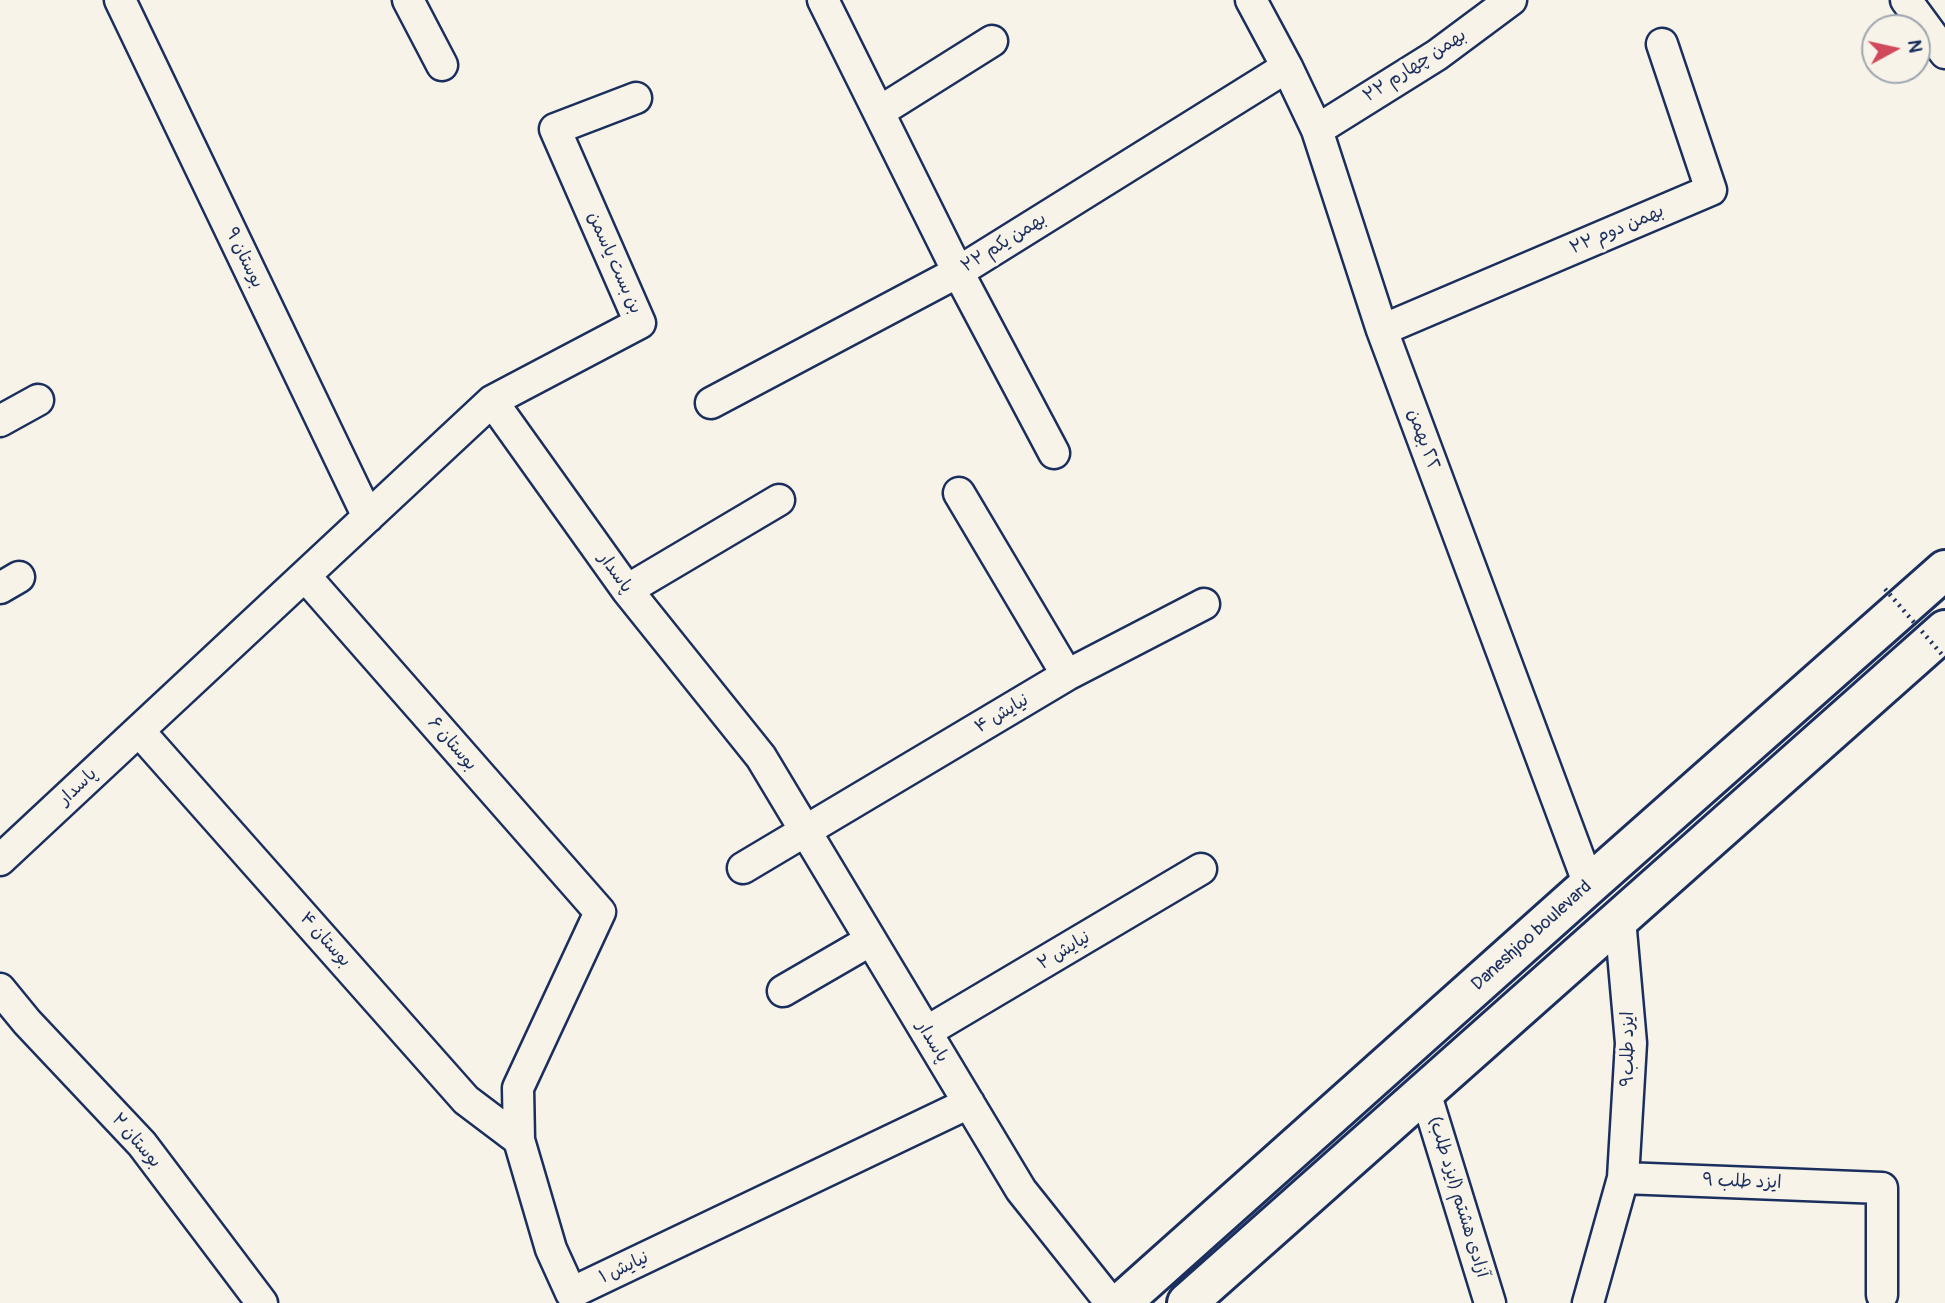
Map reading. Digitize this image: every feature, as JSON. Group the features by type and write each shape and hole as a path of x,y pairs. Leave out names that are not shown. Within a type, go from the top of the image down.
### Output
{"main road":[{"name":"Daneshjoo boulevard","path":"1121,1303 1945,570"},
{"path":"1187,1303 1945,630"}],"street":[{"name":"بوستان ۹","path":"120,0 368,517"},
{"path":"408,0 442,65"},
{"path":"823,0 958,272 1054,453"},
{"name":"٢٢ بهمن","path":"1251,0 1317,130 1382,330 1589,885"},
{"name":"۲۲ بهمن چهارم","path":"1317,130 1437,55 1511,0"},
{"path":"1906,0 1945,53"},
{"path":"879,112 992,41"},
{"name":"۲۲ بهمن دوم","path":"1382,330 1711,190 1662,44"},
{"name":"۲۲ بهمن یکم","path":"711,403 958,272 1287,67"},
{"name":"بن بست یاسمن","path":"492,401 640,323 555,129 636,98"},
{"path":"0,421 38,400"},
{"name":"پاسدار","path":"0,860 492,401 627,590 761,757 1021,1189 1111,1303"},
{"path":"959,493 1067,675"},
{"path":"627,590 779,499"},
{"name":"بوستان ۶","path":"304,576 600,912"},
{"name":"نیایش ۴","path":"743,868 1067,675 1204,604"},
{"name":"بوستان ۴","path":"139,731 466,1100 519,1140"},
{"name":"نیایش ۲","path":"926,1032 1201,869"},
{"name":"نیایش ۱","path":"600,912 518,1088 519,1140 551,1249 571,1293 970,1103"},
{"name":"ایزد طلب۹","path":"1620,919 1631,1043 1623,1178"},
{"path":"783,990 871,940"},
{"name":"بوستان ۲","path":"0,989 27,1022 142,1144 262,1303"},
{"name":"آزادی هشتم (ایزد طلب)","path":"1425,1092 1490,1303"},
{"path":"1588,1303 1623,1178"},
{"name":"ایزد طلب ۹","path":"1623,1178 1882,1188 1882,1295"}],"path":[{"path":"1885,589 1945,658"}]}
